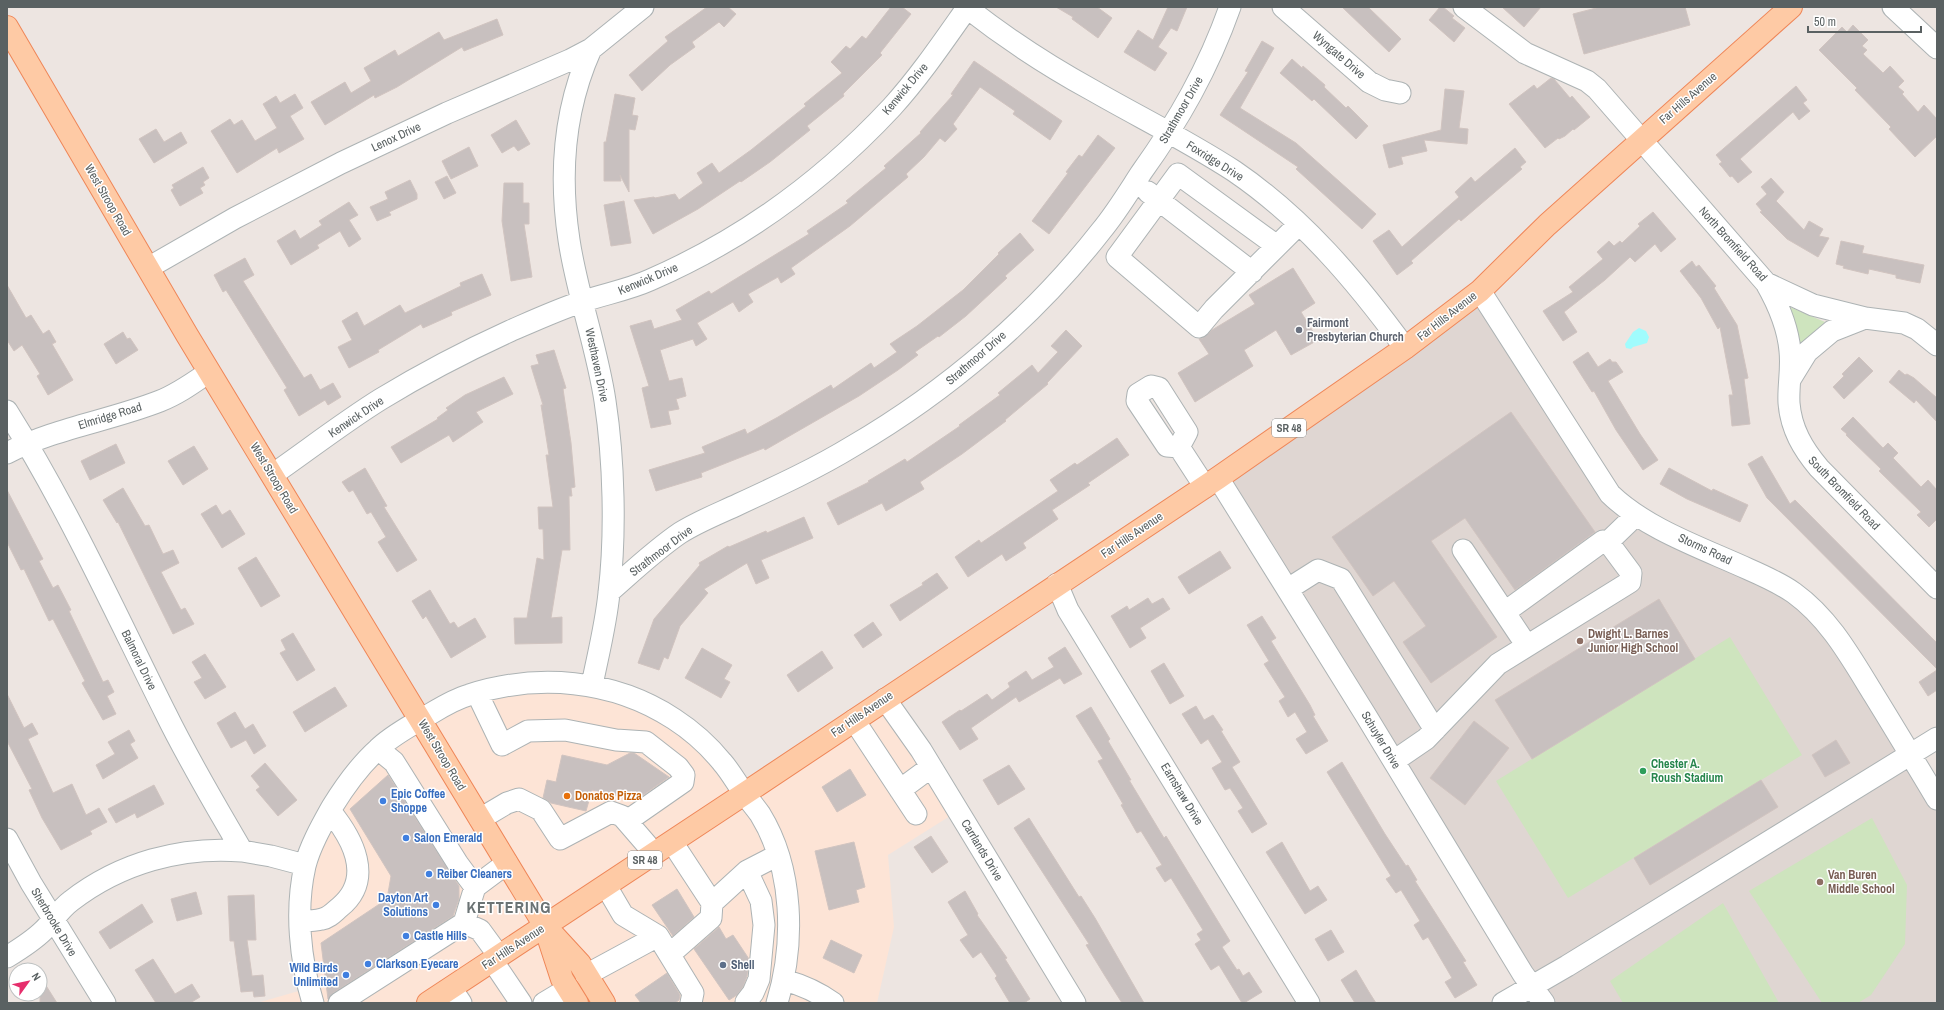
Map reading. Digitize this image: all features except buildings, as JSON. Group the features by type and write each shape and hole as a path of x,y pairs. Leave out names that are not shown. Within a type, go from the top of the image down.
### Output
{"main road":[{"name":"Far Hills Avenue","path":"428,1003 456,995 496,958 1211,482 1405,348 1480,291 1547,225 1641,139 1791,7"},
{"name":"West Stroop Road","path":"7,28 210,372 545,926"},
{"path":"545,926 580,964 604,1003"},
{"path":"545,926 556,998"}],"street":[{"name":"Lenox Drive","path":"148,268 234,218 341,164 447,113 570,60 591,49 643,7"},
{"name":"Strathmoor Drive","path":"609,592 681,533 803,474 853,446 902,416 989,349 1064,275 1102,231 1170,132 1186,105 1206,66 1230,7"},
{"name":"Wyngate Drive","path":"1283,7 1369,82 1385,90 1400,93"},
{"name":"North Bromfield Road","path":"1464,7 1525,53 1587,81 1597,89 1766,282 1812,305 1865,318 1904,323 1917,329 1937,345"},
{"path":"1893,7 1937,48"},
{"name":"Foxridge Drive","path":"966,8 988,24 1090,89 1170,132 1234,171 1270,198 1300,224 1342,266 1405,348"},
{"name":"Kenwick Drive","path":"272,475 380,399 443,364 509,332 583,301 615,293 650,280 693,260 734,237 818,178 852,147 893,106 923,70 966,8"},
{"name":"Westhaven Drive","path":"591,49 580,74 572,101 567,129 564,166 565,203 569,240 595,348 610,441 613,515 609,592 605,624 592,685"},
{"path":"1277,246 1178,174 1117,256 1199,327 1300,224"},
{"path":"1135,182 1252,272"},
{"name":"South Bromfield Road","path":"1766,282 1780,308 1790,350 1791,378 1789,402 1796,436 1805,451 1819,468 1937,588"},
{"name":"Storms Road","path":"1480,291 1602,484 1610,494 1623,507 1636,515 1678,537 1771,579 1794,593 1813,609 1831,628 1848,653 1911,754 1937,799"},
{"name":"South Bromfield Road","path":"1791,378 1807,352 1832,331 1865,318"},
{"name":"Elmridge Road","path":"7,453 26,443 159,401 183,390 210,372"},
{"name":"Balmoral Drive","path":"7,411 77,535 170,722 242,851"},
{"name":"Schuyler Drive","path":"1178,447 1211,482 1288,589 1531,986 1544,1003"},
{"path":"1505,612 1603,541 1608,542 1636,515"},
{"path":"1394,761 1426,739 1498,664 1630,582 1631,573 1608,542"},
{"path":"1463,550 1527,646"},
{"path":"1288,589 1318,570 1341,579 1435,730"},
{"name":"Earnshaw Drive","path":"1057,584 1068,610 1309,1003"},
{"path":"313,1003 303,963 300,921 305,866 330,811 360,768 378,749 397,734 445,705 498,687 530,683 562,682 592,685 624,695 654,708 674,719 696,736 722,762 760,814 778,855 785,884 788,918 788,950 784,980 777,1003"},
{"path":"477,693 502,745 528,732 565,730 616,740 646,742 678,767 684,775 683,782 627,821"},
{"name":"Carrlands Drive","path":"885,699 932,767 1075,1003"},
{"path":"854,720 916,814"},
{"path":"1503,1003 1937,738"},
{"path":"378,749 394,762 458,864 475,887"},
{"path":"900,790 932,767"},
{"path":"480,819 507,803 519,799 541,810 560,839 611,812 622,816 663,848 712,903"},
{"path":"300,921 323,919 331,915 349,900 356,887 358,869 354,852 344,828 330,811"},
{"name":"Sherbrooke Drive","path":"7,839 104,1003"},
{"path":"7,957 44,931 69,902 118,872 145,862 173,854 200,850 242,851 271,856 305,866"},
{"path":"670,954 711,918 712,903 748,871 778,855"},
{"path":"339,1003 464,923 475,887 507,863"},
{"path":"746,1002 753,993 759,979 764,925 761,902 748,871"},
{"path":"606,886 623,915 658,936 693,993 691,1003"},
{"path":"464,923 480,930 521,1003"},
{"path":"586,975 658,936"},
{"path":"784,980 804,985 816,991 833,1003"}],"shaded area":[{"name":"Dwight L. Barnes Junior High School","path":"1480,291 1610,494 1793,593 1937,799 1937,1003 1544,1003 1218,478"},
{"path":"530,683 654,707 745,794 885,699 958,811 888,855 894,927 877,1003 257,1003 309,988 301,902 340,794 420,720"}],"green space":[{"path":"1785,305 1825,322 1797,348"},
{"name":"Chester A. Roush Stadium","path":"1730,637 1802,755 1568,898 1496,781"},
{"path":"1872,818 1907,885 1905,944 1871,995 1858,1003 1822,1003 1749,891"},
{"path":"1723,903 1779,1003 1623,1003 1610,981"}],"water":[{"path":"1639,328 1646,331 1649,337 1647,343 1631,349 1626,348 1625,344 1633,332"}],"place":[{"name":"Fairmont Presbyterian Church","path":"1299,330"},
{"name":"Dwight L. Barnes Junior High School","path":"1580,641"},
{"name":"Chester A. Roush Stadium","path":"1643,771"},
{"name":"Donatos Pizza","path":"567,796"},
{"name":"Epic Coffee Shoppe","path":"383,801"},
{"name":"Salon Emerald","path":"406,838"},
{"name":"Reiber Cleaners","path":"429,874"},
{"name":"Van Buren Middle School","path":"1820,882"},
{"name":"Dayton Art Solutions","path":"436,905"},
{"name":"Castle Hills","path":"406,936"},
{"name":"Clarkson Eyecare","path":"368,964"},
{"name":"Shell","path":"723,965"},
{"name":"Wild Birds Unlimited","path":"346,975"}],"district":[{"name":"KETTERING","path":"509,907"}]}
